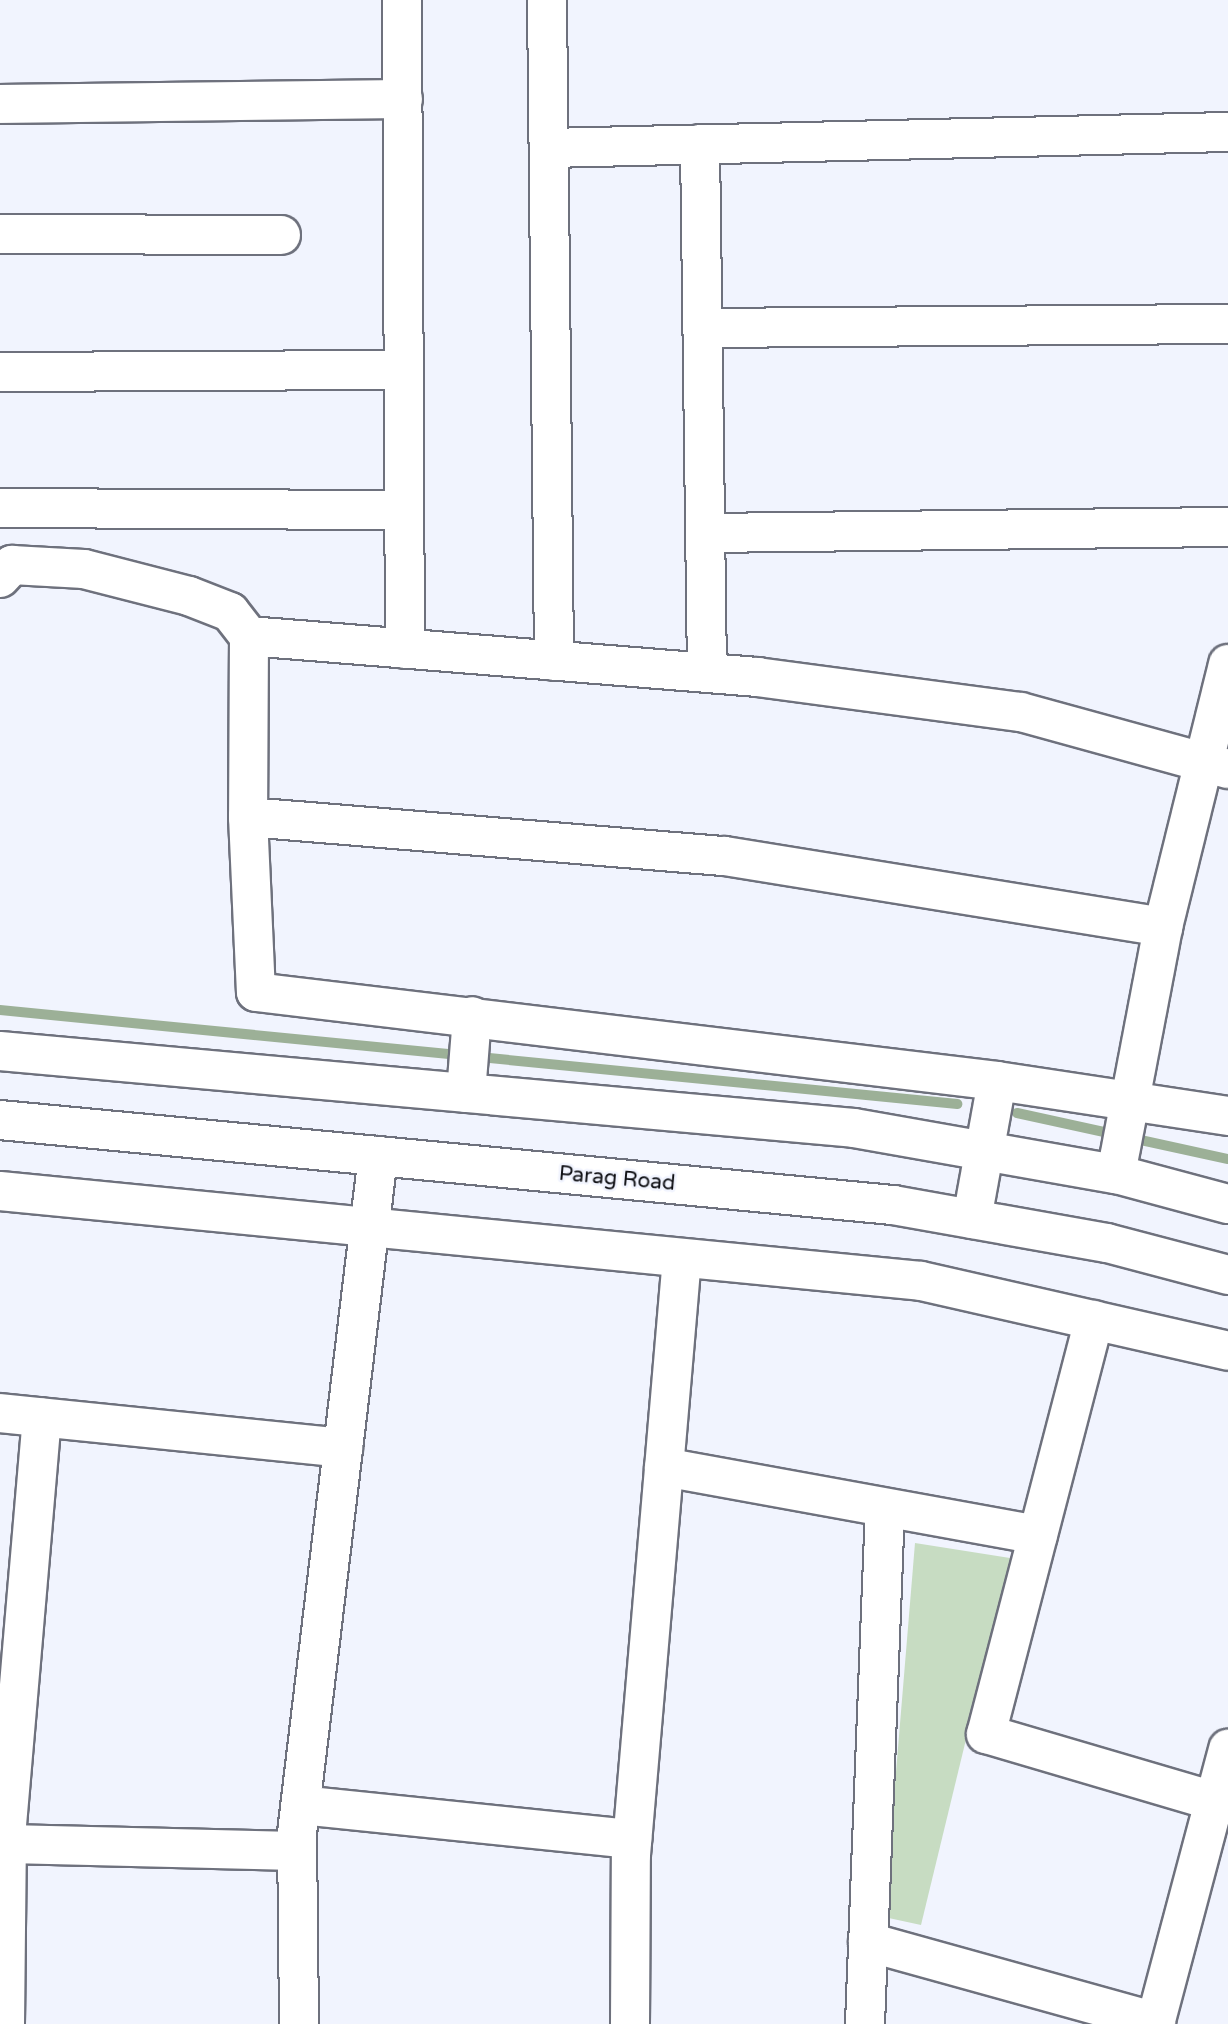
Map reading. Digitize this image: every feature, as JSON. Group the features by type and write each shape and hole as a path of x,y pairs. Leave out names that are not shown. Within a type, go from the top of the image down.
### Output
{"street":[{"path":"402,0 405,649"},
{"path":"547,0 554,661"},
{"path":"0,104 402,99"},
{"path":"549,148 1228,132"},
{"path":"700,144 707,673"},
{"path":"0,234 281,235"},
{"path":"702,328 1228,324"},
{"path":"0,372 404,370"},
{"path":"0,508 404,510"},
{"path":"705,533 1228,527"},
{"path":"0,578 12,565 84,569 189,596 230,612 249,636 248,817 256,992 997,1081 1228,1116"},
{"path":"249,636 707,673 1021,712 1216,764"},
{"path":"1116,1174 1163,927 1216,764 1228,664"},
{"path":"248,817 725,856 1163,927"},
{"path":"466,1093 472,1016"},
{"path":"0,1051 854,1128 1116,1174 1228,1204"},
{"path":"972,1219 997,1081"},
{"name":"Parag Road","path":"0,1120 893,1205 1107,1243 1228,1275"},
{"path":"299,2024 297,1851 301,1805 378,1156"},
{"path":"0,1191 921,1281 1228,1351"},
{"path":"630,2024 632,1839 682,1258"},
{"path":"1094,1320 986,1734 1221,1803"},
{"path":"0,1413 343,1448"},
{"path":"4,2006 6,1765 42,1417"},
{"path":"664,1467 1038,1535"},
{"path":"865,2024 885,1508"},
{"path":"868,1942 1155,2023 1221,1803 1228,1749"},
{"path":"301,1805 632,1839"},
{"path":"7,1844 297,1851"}],"green space":[{"path":"915,1543 1010,1558 921,1925 884,1917"}],"waterway":[{"path":"0,1010 957,1104"},
{"path":"1017,1113 1228,1159"}]}
